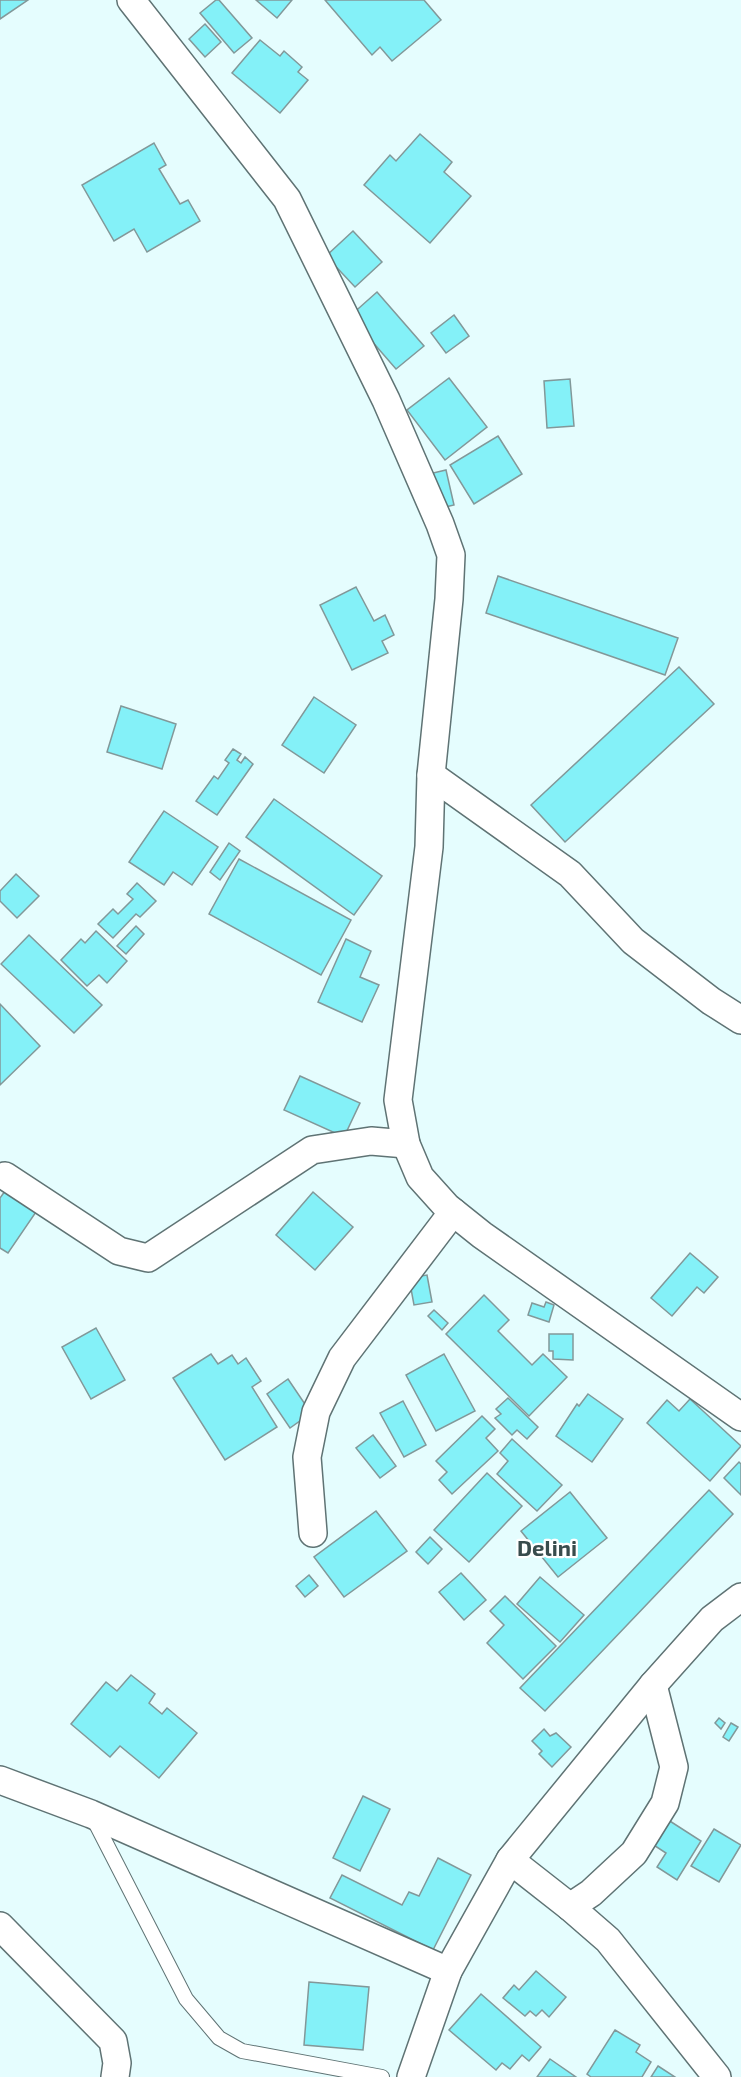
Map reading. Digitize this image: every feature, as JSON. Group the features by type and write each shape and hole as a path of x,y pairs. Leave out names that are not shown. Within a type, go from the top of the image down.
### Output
{"street":[{"path":"131,0 287,199 386,400 440,524 450,555 449,599 431,775 429,846 398,1100 406,1144 420,1177 453,1212 482,1234 741,1417"},
{"path":"431,775 570,874 633,941 711,1001 741,1020"},
{"path":"5,1176 119,1251 148,1258 312,1150 371,1141 406,1144"},
{"path":"313,1533 307,1457 316,1412 342,1358 453,1212"},
{"path":"411,2077 448,1971 510,1860 653,1686 712,1619 741,1597"},
{"path":"570,1907 591,1893 634,1853 665,1803 674,1767 653,1686"},
{"path":"0,1780 92,1814 448,1971"},
{"path":"510,1860 608,1940 717,2077"},
{"path":"0,1926 113,2041 117,2063 115,2077"}],"lane":[{"path":"92,1814 186,1999 219,2038 242,2051 382,2077"}],"building":[{"path":"0,0 28,0 0,19"},
{"path":"219,0 252,38 234,53 200,13"},
{"path":"256,0 292,0 277,18"},
{"path":"325,0 424,0 441,20 392,61 380,47 372,55"},
{"path":"205,24 221,42 205,57 189,39"},
{"path":"260,40 280,56 284,51 302,67 298,72 308,80 280,113 232,73"},
{"path":"420,134 452,162 444,172 471,196 430,243 364,185 390,155 396,161"},
{"path":"154,143 166,165 159,169 180,204 188,200 200,221 147,252 134,229 114,241 82,185"},
{"path":"353,231 382,262 355,287 326,256"},
{"path":"377,292 424,346 396,369 350,316"},
{"path":"454,315 469,336 446,353 431,333"},
{"path":"449,378 487,427 445,460 407,410"},
{"path":"570,379 574,426 547,428 544,381"},
{"path":"498,436 522,474 474,504 450,465"},
{"path":"446,470 454,505 441,508 433,473"},
{"path":"498,576 678,638 665,675 486,613"},
{"path":"356,587 374,621 385,615 394,635 382,641 388,653 352,670 320,605"},
{"path":"679,667 714,704 565,842 531,805"},
{"path":"314,697 356,725 324,773 282,745"},
{"path":"121,706 176,724 162,769 107,752"},
{"path":"233,749 241,754 237,760 241,763 245,757 253,764 217,815 196,801 214,776 218,779 229,763 225,760"},
{"path":"274,799 382,876 354,915 246,837"},
{"path":"164,811 218,847 192,885 173,872 164,885 129,862"},
{"path":"229,843 240,851 220,880 210,872"},
{"path":"239,859 351,920 321,975 209,914"},
{"path":"16,874 39,896 17,918 0,901 0,891"},
{"path":"137,883 156,901 140,917 136,914 113,938 98,924 113,909 118,914 133,899 127,894"},
{"path":"136,926 144,934 126,954 117,946"},
{"path":"96,931 127,961 107,983 99,975 87,986 61,960 81,939 85,943"},
{"path":"29,935 102,1005 74,1033 1,964"},
{"path":"346,939 371,951 360,977 379,985 362,1022 318,1002"},
{"path":"0,1004 40,1046 0,1085"},
{"path":"300,1076 360,1103 344,1137 284,1110"},
{"path":"5,1191 36,1212 8,1253 0,1248 0,1198"},
{"path":"313,1192 353,1227 315,1270 276,1235"},
{"path":"690,1253 718,1277 704,1293 697,1287 672,1316 651,1298"},
{"path":"427,1275 432,1302 414,1305 409,1278"},
{"path":"484,1295 509,1320 498,1331 532,1365 543,1354 567,1377 529,1416 446,1334"},
{"path":"546,1302 554,1305 549,1322 528,1315 532,1303 544,1307"},
{"path":"434,1310 448,1323 442,1330 428,1316"},
{"path":"96,1328 125,1380 91,1399 62,1347"},
{"path":"549,1334 573,1334 573,1360 553,1359 553,1351 549,1351"},
{"path":"211,1354 218,1364 232,1355 238,1364 246,1358 261,1381 252,1387 277,1427 225,1460 173,1378"},
{"path":"444,1354 475,1411 436,1431 406,1375"},
{"path":"288,1379 311,1413 290,1428 267,1394"},
{"path":"588,1394 623,1419 592,1462 556,1436 577,1404 579,1406"},
{"path":"508,1398 538,1427 527,1439 517,1430 512,1435 495,1418 501,1414 496,1409"},
{"path":"690,1399 741,1446 710,1481 647,1423 667,1400 679,1411"},
{"path":"403,1401 426,1445 404,1457 380,1413"},
{"path":"482,1416 495,1429 486,1438 498,1451 452,1494 439,1480 447,1472 436,1461"},
{"path":"373,1435 396,1466 380,1478 356,1448"},
{"path":"512,1439 562,1485 537,1511 497,1474 508,1461 500,1453"},
{"path":"739,1462 741,1464 741,1495 724,1478"},
{"path":"487,1473 522,1506 469,1562 434,1530"},
{"path":"709,1490 733,1514 545,1711 520,1688"},
{"path":"570,1492 607,1538 558,1577 521,1531"},
{"path":"376,1511 407,1551 344,1597 314,1557"},
{"path":"430,1537 442,1549 428,1564 416,1552"},
{"path":"461,1573 486,1600 464,1620 439,1592"},
{"path":"309,1575 318,1586 305,1597 296,1586"},
{"path":"540,1577 584,1615 560,1642 517,1604"},
{"path":"505,1596 556,1646 523,1679 487,1643 504,1625 490,1611"},
{"path":"131,1675 155,1694 149,1703 162,1714 167,1708 197,1733 159,1778 120,1746 110,1757 71,1724 106,1682 117,1691"},
{"path":"719,1718 725,1723 721,1729 715,1723"},
{"path":"731,1723 738,1727 729,1741 723,1737"},
{"path":"544,1729 550,1736 556,1733 571,1747 552,1767 539,1754 542,1751 532,1741"},
{"path":"363,1796 390,1809 360,1871 333,1858"},
{"path":"662,1816 701,1841 677,1880 657,1867 666,1853 646,1840"},
{"path":"714,1829 741,1845 719,1882 691,1866"},
{"path":"438,1858 471,1875 433,1950 330,1898 342,1875 402,1905 409,1892 419,1896"},
{"path":"536,1971 566,1997 549,2017 542,2010 536,2016 530,2011 525,2016 503,1998 514,1985 519,1990"},
{"path":"309,1982 369,1987 363,2050 304,2045"},
{"path":"481,1994 541,2047 529,2061 522,2055 510,2069 502,2063 496,2070 449,2030"},
{"path":"615,2030 640,2045 636,2052 651,2062 642,2077 591,2077 587,2074"},
{"path":"550,2059 576,2077 537,2077"},
{"path":"658,2066 675,2077 651,2077"}],"district":[{"name":"Delini","path":"547,1548"}]}
